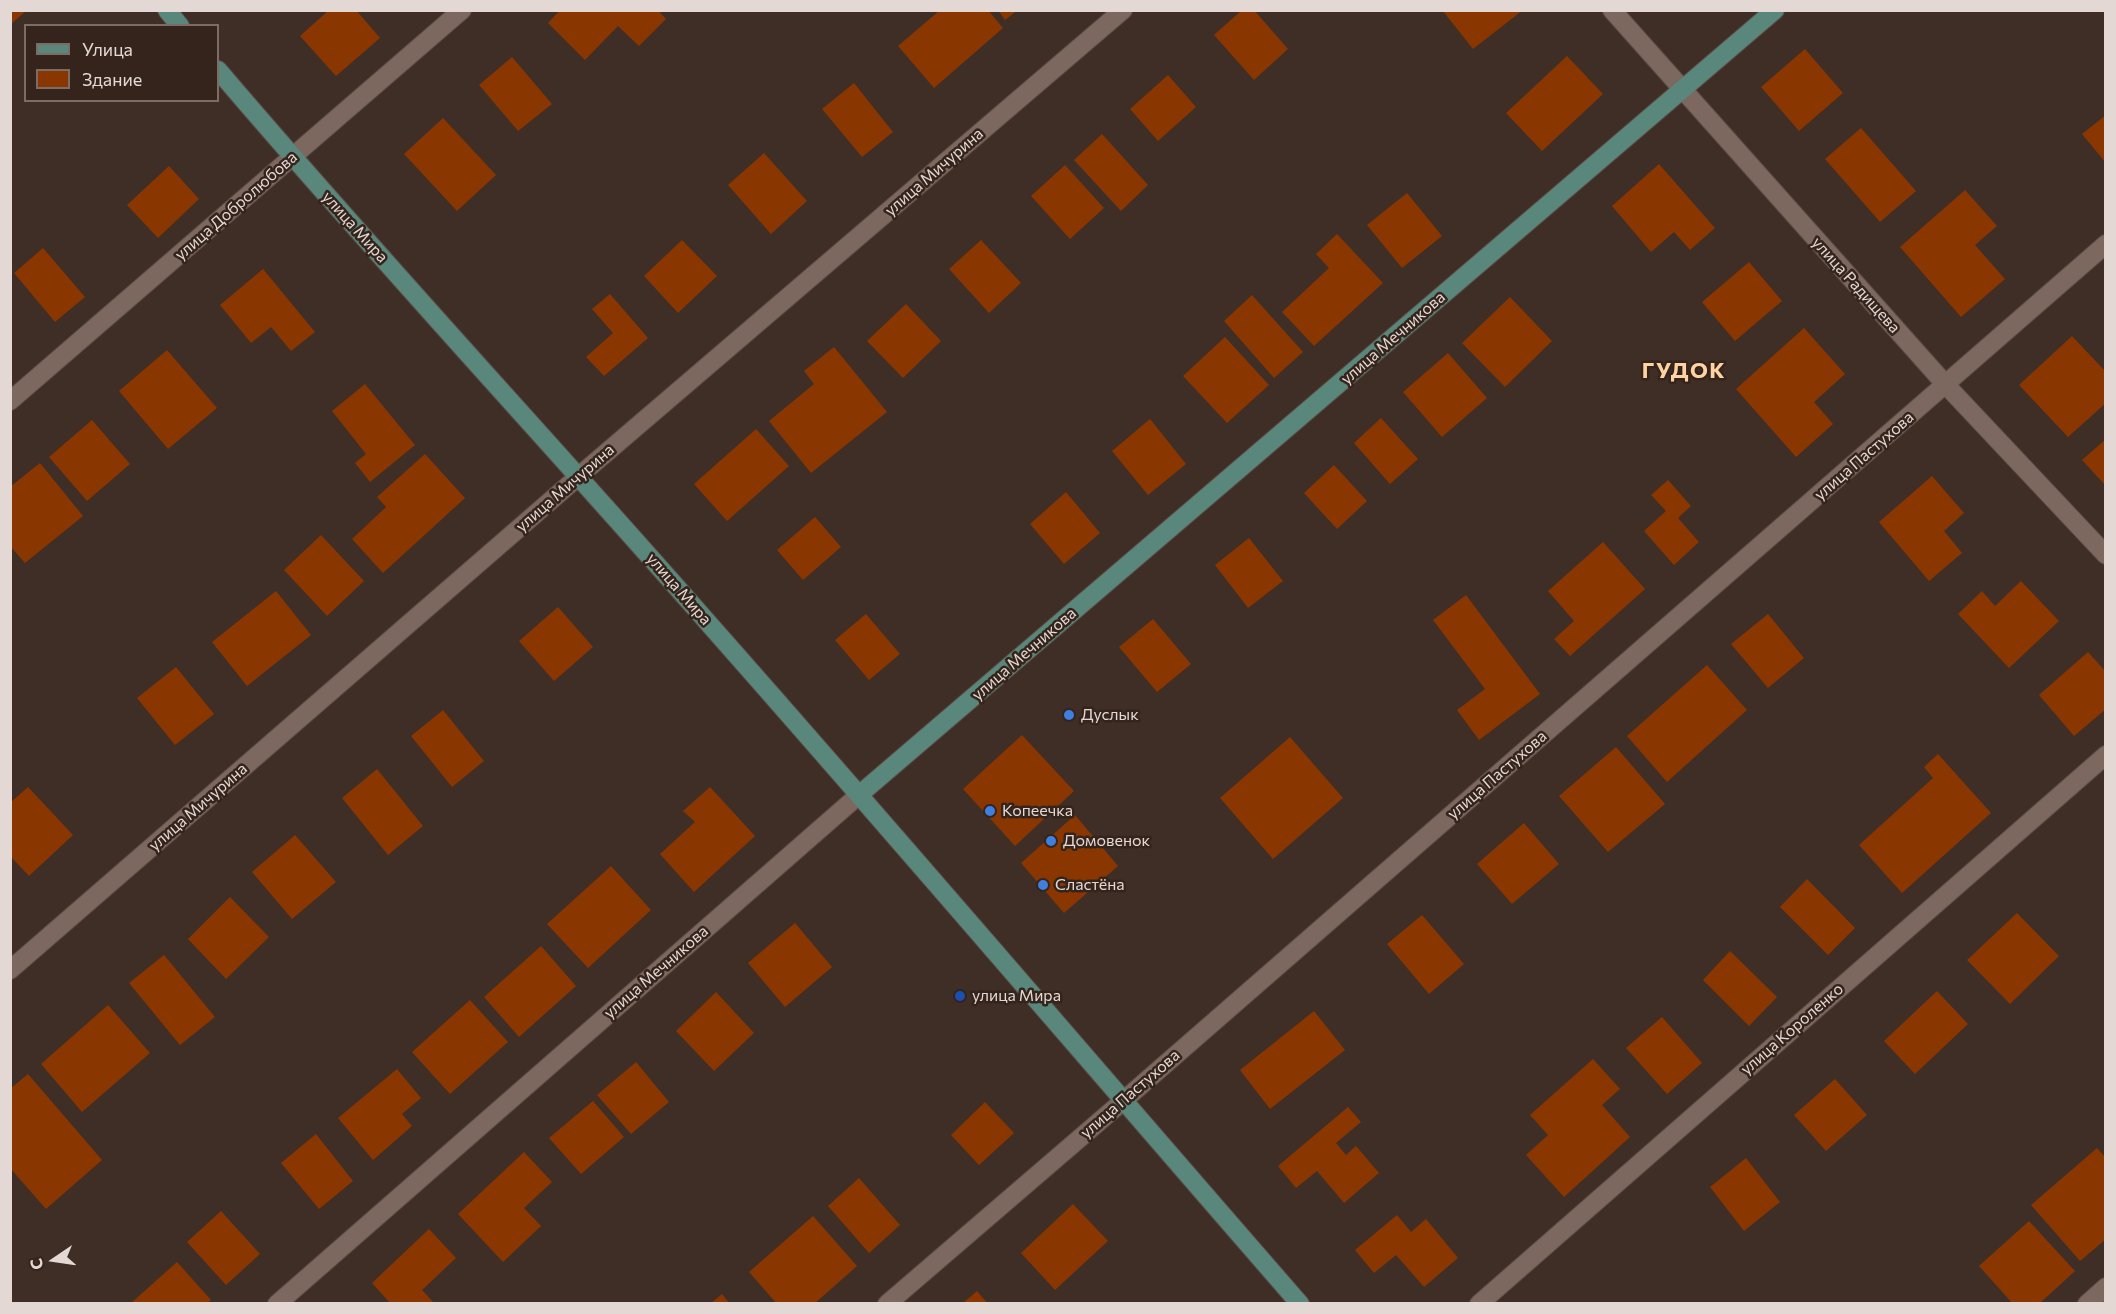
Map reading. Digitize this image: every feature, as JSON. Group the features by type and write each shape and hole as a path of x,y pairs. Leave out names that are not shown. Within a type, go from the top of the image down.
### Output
{"main road":[{"path":"167,10 178,24"},
{"name":"улица Мечникова","path":"860,794 1775,10"},
{"name":"улица Мира","path":"219,71 292,157 579,476 860,794 1300,1304"}],"street":[{"name":"улица Добролюбова","path":"10,401 462,10"},
{"name":"улица Мичурина","path":"10,970 579,476 1123,10"},
{"name":"улица Радищева","path":"1612,10 1946,385 2106,555"},
{"name":"улица Пастухова","path":"886,1304 1123,1101 2106,244"},
{"name":"улица Короленко","path":"1479,1304 2106,755"},
{"name":"улица Мечникова","path":"277,1304 860,794"},
{"path":"2088,1304 2106,1287"}],"building":[{"path":"10,10 27,10 10,25"},
{"path":"329,10 356,10 380,38 336,76 300,36"},
{"path":"560,10 658,10 666,19 639,46 618,26 585,60 548,23"},
{"path":"940,10 988,10 1003,28 934,88 898,46"},
{"path":"998,10 1018,10 1005,20"},
{"path":"1242,10 1254,10 1288,49 1254,80 1214,35"},
{"path":"1442,10 1523,10 1473,49"},
{"path":"1805,49 1843,93 1799,131 1761,87"},
{"path":"1567,56 1603,94 1542,151 1506,113"},
{"path":"512,57 552,104 518,131 479,85"},
{"path":"1168,75 1196,107 1158,141 1130,109"},
{"path":"854,83 893,132 862,157 822,109"},
{"path":"2106,115 2106,163 2082,134"},
{"path":"443,118 496,175 457,211 404,154"},
{"path":"1861,128 1916,191 1880,222 1825,159"},
{"path":"1102,134 1148,185 1121,211 1074,160"},
{"path":"764,153 807,201 771,234 728,185"},
{"path":"1659,164 1715,228 1690,250 1674,232 1651,252 1612,206"},
{"path":"1065,165 1104,208 1070,239 1031,196"},
{"path":"169,166 199,199 158,238 127,205"},
{"path":"1965,190 1997,226 1975,245 2005,279 1961,317 1900,247"},
{"path":"1407,193 1442,236 1402,268 1367,225"},
{"path":"1337,234 1383,283 1314,346 1282,312 1329,268 1316,254"},
{"path":"682,240 717,276 678,313 644,276"},
{"path":"981,240 1021,283 989,313 949,269"},
{"path":"43,248 85,297 55,322 14,273"},
{"path":"1749,262 1782,301 1735,341 1702,302"},
{"path":"263,269 315,332 291,351 271,327 251,343 220,305"},
{"path":"610,294 648,338 604,376 586,357 613,333 592,309"},
{"path":"1252,295 1303,352 1274,378 1224,321"},
{"path":"1510,297 1552,341 1505,387 1462,343"},
{"path":"906,304 941,341 903,378 867,341"},
{"path":"1804,328 1845,374 1814,402 1833,424 1796,457 1736,389"},
{"path":"2072,336 2106,372 2106,403 2068,437 2019,385"},
{"path":"1225,337 1269,385 1227,423 1183,376"},
{"path":"834,347 887,412 811,473 769,421 814,384 804,371"},
{"path":"167,350 217,408 168,449 119,391"},
{"path":"1448,353 1487,398 1442,437 1403,392"},
{"path":"365,384 415,445 370,482 355,463 366,454 332,411"},
{"path":"1381,418 1418,459 1390,484 1354,443"},
{"path":"1150,419 1186,464 1148,495 1112,451"},
{"path":"92,420 130,464 87,501 49,457"},
{"path":"756,429 789,466 727,521 694,484"},
{"path":"2106,439 2106,486 2082,460"},
{"path":"425,454 465,498 383,573 352,539 386,507 377,497"},
{"path":"40,463 83,516 25,563 10,546 10,487"},
{"path":"1334,465 1367,501 1337,529 1304,493"},
{"path":"1932,476 1964,513 1944,531 1962,553 1929,581 1879,522"},
{"path":"1668,480 1691,506 1678,518 1699,542 1674,565 1644,531 1666,511 1651,495"},
{"path":"1066,492 1100,533 1064,564 1030,524"},
{"path":"815,517 841,547 803,580 777,550"},
{"path":"321,535 364,581 327,616 284,570"},
{"path":"1249,538 1283,581 1248,608 1215,565"},
{"path":"1603,542 1645,589 1570,656 1554,639 1574,621 1548,591"},
{"path":"2021,581 2059,621 2009,668 1958,614 1982,591 1995,606"},
{"path":"276,591 311,635 247,686 212,642"},
{"path":"1466,595 1540,694 1479,740 1457,710 1485,689 1433,620"},
{"path":"558,607 593,647 554,681 519,641"},
{"path":"866,614 900,654 869,680 835,640"},
{"path":"1768,614 1804,658 1768,688 1731,644"},
{"path":"1153,619 1191,664 1157,692 1119,647"},
{"path":"2088,652 2106,672 2106,709 2074,736 2039,695"},
{"path":"1707,665 1747,710 1667,782 1627,736"},
{"path":"176,667 214,714 175,745 137,698"},
{"path":"443,710 484,761 452,787 411,736"},
{"path":"1022,735 1074,791 1015,846 963,789"},
{"path":"1290,737 1343,798 1273,859 1220,798"},
{"path":"1616,747 1665,804 1608,852 1559,796"},
{"path":"1938,754 1991,813 1902,893 1859,845 1933,778 1924,767"},
{"path":"377,769 423,826 388,855 342,798"},
{"path":"28,787 73,835 29,876 10,856 10,803"},
{"path":"710,787 755,836 694,892 660,854 695,822 683,811"},
{"path":"1075,815 1118,866 1064,913 1021,863"},
{"path":"1524,823 1559,864 1512,904 1477,864"},
{"path":"295,835 336,882 292,919 252,872"},
{"path":"611,866 651,910 588,968 547,924"},
{"path":"1807,879 1855,928 1828,955 1780,907"},
{"path":"230,897 269,937 226,979 188,939"},
{"path":"2017,913 2059,956 2010,1004 1967,960"},
{"path":"1422,915 1464,964 1429,994 1387,944"},
{"path":"795,923 832,967 785,1007 748,963"},
{"path":"541,946 576,986 519,1037 484,997"},
{"path":"1730,951 1777,997 1749,1026 1703,980"},
{"path":"164,955 215,1017 180,1045 129,983"},
{"path":"1937,991 1968,1024 1915,1074 1884,1041"},
{"path":"716,992 754,1033 714,1071 676,1031"},
{"path":"470,1000 508,1042 450,1094 412,1052"},
{"path":"108,1005 150,1053 82,1112 41,1064"},
{"path":"1314,1011 1345,1050 1270,1109 1240,1070"},
{"path":"1662,1017 1702,1063 1667,1094 1626,1048"},
{"path":"1593,1059 1620,1089 1602,1105 1630,1137 1564,1197 1526,1155 1548,1135 1530,1115"},
{"path":"636,1062 669,1102 631,1134 597,1095"},
{"path":"397,1069 421,1098 402,1114 412,1126 373,1160 338,1118"},
{"path":"28,1074 102,1160 46,1209 10,1168 10,1089"},
{"path":"1835,1079 1867,1115 1826,1151 1794,1115"},
{"path":"593,1101 624,1137 581,1174 549,1138"},
{"path":"985,1102 1014,1133 979,1165 951,1135"},
{"path":"1348,1107 1361,1122 1336,1143 1346,1155 1356,1146 1379,1173 1344,1203 1317,1171 1296,1188 1278,1166"},
{"path":"316,1134 353,1181 319,1209 281,1163"},
{"path":"2097,1148 2106,1158 2106,1239 2080,1261 2031,1205"},
{"path":"524,1152 552,1182 524,1208 541,1226 503,1262 458,1214"},
{"path":"1746,1158 1780,1202 1744,1231 1710,1187"},
{"path":"859,1178 900,1225 869,1253 828,1206"},
{"path":"1073,1204 1108,1241 1055,1290 1021,1253"},
{"path":"221,1211 260,1254 226,1285 187,1242"},
{"path":"1397,1215 1411,1232 1426,1219 1458,1258 1424,1287 1396,1255 1374,1273 1355,1250"},
{"path":"813,1216 857,1266 814,1304 777,1304 749,1272"},
{"path":"2029,1221 2075,1271 2039,1304 2013,1304 1979,1266"},
{"path":"429,1229 456,1258 422,1290 435,1304 391,1304 372,1283"},
{"path":"177,1262 211,1300 206,1304 130,1304"},
{"path":"977,1291 988,1304 962,1304"},
{"path":"722,1294 730,1304 710,1304"}],"place":[{"name":"Дуслык","path":"1069,715"},
{"name":"Копеечка","path":"990,811"},
{"name":"Домовенок","path":"1051,841"},
{"name":"Сластёна","path":"1043,885"},
{"name":"улица Мира","path":"960,996"}],"district":[{"name":"ГУДОК","path":"1684,371"}]}
